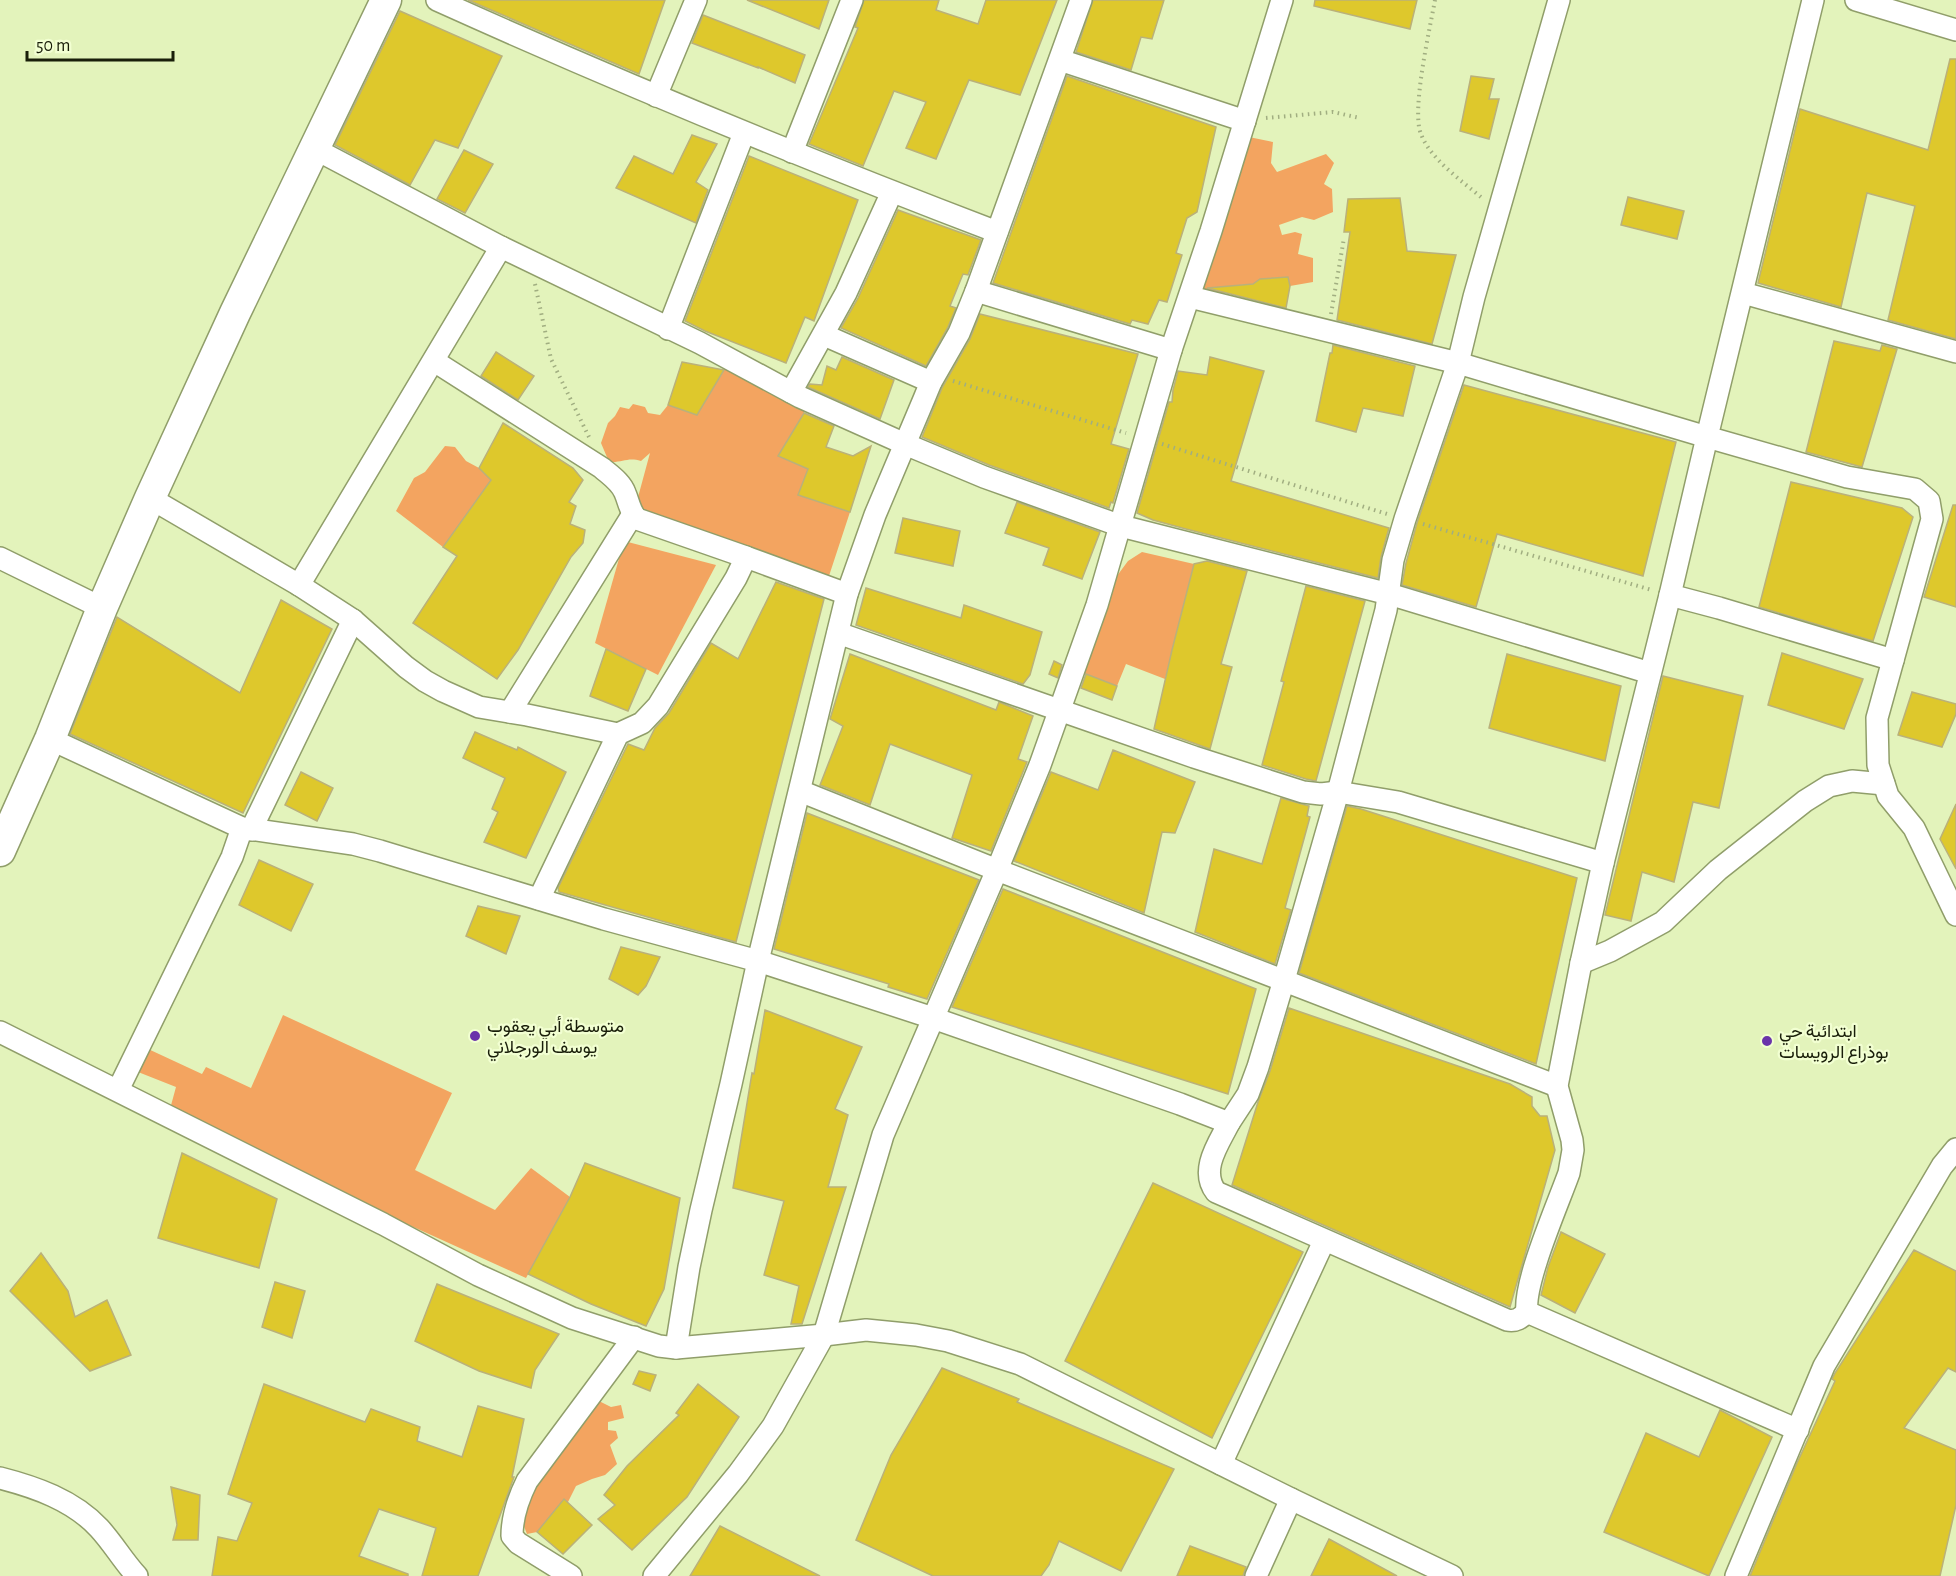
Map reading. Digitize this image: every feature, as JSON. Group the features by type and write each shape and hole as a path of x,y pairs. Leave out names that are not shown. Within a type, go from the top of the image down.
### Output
{"street":[{"path":"0,851 50,739 102,608 150,498 235,313 386,0"},
{"path":"437,0 744,133 997,232"},
{"path":"656,96 696,0"},
{"path":"792,152 852,0"},
{"path":"676,1348 687,1277 701,1210 758,961 847,594 875,515 904,444 933,379 959,333 976,291 1081,0"},
{"path":"654,1576 738,1474 773,1426 824,1335 883,1135 997,870 1060,711 1097,605 1145,438 1282,0"},
{"path":"1527,1312 1519,1319 1507,1320 1324,1241 1216,1192 1209,1182 1209,1168 1229,1123 1248,1094 1258,1067 1338,792 1386,610 1393,560 1458,363 1474,297 1559,0"},
{"path":"1527,1312 1526,1305 1531,1280 1572,1160 1572,1140 1557,1086 1581,963 1603,863 1813,0"},
{"path":"1856,0 1956,30"},
{"path":"1060,60 1245,121"},
{"path":"668,329 744,133"},
{"path":"315,149 501,247 700,343 791,392 904,444 984,477 1121,526 1389,594 1650,673"},
{"path":"791,392 824,335 866,252 891,192"},
{"path":"299,585 435,361 501,247"},
{"path":"976,291 1172,350"},
{"path":"1743,293 1956,352"},
{"path":"1190,297 1458,363 1848,477 1915,489 1929,501 1932,519 1877,718 1878,765 1888,796 1914,828 1956,915"},
{"path":"824,335 933,379"},
{"path":"435,361 602,468 620,484 635,518 847,594"},
{"path":"150,498 299,585 353,620 392,656 425,681 456,698 479,707 618,734 642,723 658,706 746,557"},
{"path":"510,712 633,514"},
{"path":"0,558 102,608"},
{"path":"1670,595 1893,660"},
{"path":"118,1090 232,857 353,620"},
{"path":"838,633 1194,757 1303,792 1321,794 1338,792 1398,802 1603,863"},
{"path":"539,899 618,734"},
{"path":"50,739 247,829 353,844 444,869 604,919 758,961 933,1018 1229,1123"},
{"path":"1581,963 1610,951 1663,922 1718,870 1805,801 1829,786 1852,781 1884,784"},
{"path":"800,791 997,870 1557,1086"},
{"path":"0,1032 383,1224 478,1275 572,1318 659,1346 676,1348 866,1330 948,1341 1020,1364 1291,1499 1452,1576"},
{"path":"1736,1576 1824,1366 1942,1166 1956,1149"},
{"path":"1221,1464 1324,1241"},
{"path":"1527,1312 1798,1430"},
{"path":"571,1576 518,1542 512,1536 512,1522 527,1480 634,1337"},
{"path":"0,1478 32,1486 67,1503 98,1527 137,1576"},
{"path":"1256,1576 1291,1499"}],"path":[{"path":"1435,0 1418,104 1420,133 1431,151 1498,212"},
{"path":"1245,121 1274,116 1333,112 1360,118"},
{"path":"1328,332 1344,238"},
{"path":"529,261 551,359 581,417 602,468"},
{"path":"933,379 1145,438 1405,519 1670,595"}],"shaded area":[{"path":"1244,136 1273,142 1271,163 1277,172 1326,154 1334,163 1324,184 1332,189 1333,212 1314,220 1302,217 1279,225 1282,235 1295,232 1302,234 1298,254 1313,258 1313,282 1290,286 1288,277 1261,279 1253,284 1240,285 1225,293 1213,293 1198,287"},
{"path":"725,369 805,411 778,456 808,469 798,495 850,512 827,582 634,512 650,453 641,461 609,462 601,443 608,423 620,407 629,409 633,404 645,407 648,413 660,415 668,405 697,415"},
{"path":"445,446 455,447 466,461 479,468 491,480 443,547 396,511 414,478 425,472"},
{"path":"624,541 716,565 658,675 595,643"},
{"path":"1142,552 1194,564 1165,679 1126,664 1117,686 1078,671 1111,584 1128,561"},
{"path":"283,1015 452,1093 415,1170 495,1210 531,1168 570,1197 526,1278 409,1225 170,1109 176,1087 133,1070 146,1048 202,1074 206,1067 251,1088"},
{"path":"597,1400 611,1407 621,1405 624,1418 608,1422 608,1430 616,1431 618,1438 610,1445 617,1464 605,1475 576,1486 568,1502 562,1502 537,1532 527,1534 516,1506"}],"building":[{"path":"468,0 665,0 639,74"},
{"path":"747,0 829,0 819,29"},
{"path":"864,0 939,0 936,10 978,24 986,0 1057,0 1020,95 969,80 936,159 906,148 926,102 894,91 863,166 809,144 858,28 855,27"},
{"path":"1093,0 1164,0 1152,39 1141,37 1131,70 1076,52"},
{"path":"1315,0 1417,0 1410,29 1314,6"},
{"path":"400,11 502,56 458,148 435,140 410,185 335,145"},
{"path":"703,15 805,55 795,83 692,43"},
{"path":"1950,59 1956,59 1956,339 1888,320 1915,206 1867,193 1841,307 1758,283 1800,109 1928,150"},
{"path":"1067,76 1216,127 1197,212 1187,218 1176,253 1182,255 1167,302 1159,300 1148,324 1132,320 1130,324 993,283"},
{"path":"1471,76 1494,79 1489,99 1499,99 1489,139 1460,131"},
{"path":"692,135 717,144 696,182 708,190 696,223 616,188 634,156 673,174"},
{"path":"464,150 493,164 465,213 437,199"},
{"path":"749,156 858,200 814,321 805,317 786,363 685,321"},
{"path":"1628,197 1684,211 1677,239 1621,225"},
{"path":"1400,198 1407,251 1456,255 1432,344 1337,320 1350,232 1344,232 1348,199"},
{"path":"898,210 981,240 968,275 963,274 950,306 956,308 948,327 926,366 841,328 858,298"},
{"path":"1288,277 1290,286 1286,308 1207,288 1253,284 1260,279"},
{"path":"980,314 1138,354 1111,444 1129,449 1113,503 1111,502 1109,508 989,465 922,437 942,388 970,339"},
{"path":"1834,341 1880,351 1882,345 1897,349 1862,467 1806,452"},
{"path":"1333,345 1415,366 1403,416 1363,408 1356,432 1316,421"},
{"path":"496,352 534,376 518,400 481,376"},
{"path":"842,357 894,380 880,419 808,387 810,384 822,385 827,366 836,370"},
{"path":"1210,357 1264,371 1231,481 1389,528 1378,578 1186,529 1137,513 1169,402 1172,402 1178,371 1207,375"},
{"path":"682,362 724,370 697,415 668,405"},
{"path":"1464,385 1676,442 1643,576 1497,534 1476,607 1402,585 1417,523"},
{"path":"804,413 834,426 826,447 853,456 871,446 850,512 798,495 808,469 778,456"},
{"path":"503,423 573,468 583,480 569,502 576,506 570,524 585,530 583,543 571,557 518,650 497,679 413,623 457,556 443,547 491,480 479,468"},
{"path":"1791,482 1902,508 1913,517 1873,641 1759,607"},
{"path":"1017,502 1100,532 1082,579 1043,565 1049,548 1005,533"},
{"path":"1953,505 1956,505 1956,607 1924,597"},
{"path":"903,518 960,531 953,566 895,553"},
{"path":"1207,561 1247,571 1221,664 1232,667 1210,749 1154,729 1194,564"},
{"path":"776,582 824,599 736,942 559,892 558,888 628,744 644,750 655,728 669,713 711,643 738,659"},
{"path":"1306,586 1365,601 1316,781 1262,765"},
{"path":"866,588 961,618 964,605 1042,632 1030,675 1023,684 856,625"},
{"path":"281,600 332,629 243,813 70,734 117,617 240,693"},
{"path":"606,649 646,669 628,711 590,696"},
{"path":"1782,653 1863,679 1844,729 1768,705"},
{"path":"850,654 996,710 999,702 1033,716 1018,759 1027,762 991,851 952,838 972,775 890,744 870,805 820,785 843,726 830,719"},
{"path":"1507,654 1621,686 1605,761 1489,728"},
{"path":"1054,661 1062,665 1058,678 1049,674"},
{"path":"1086,674 1117,686 1112,700 1081,688"},
{"path":"1663,676 1743,696 1719,808 1693,802 1674,882 1642,872 1631,921 1605,915"},
{"path":"1912,692 1956,704 1956,714 1942,747 1898,735"},
{"path":"475,732 517,750 518,747 566,772 526,858 484,842 498,812 492,809 505,778 463,758"},
{"path":"1113,750 1195,782 1175,833 1162,832 1144,913 1014,861 1051,772 1098,790"},
{"path":"301,772 333,788 317,821 285,805"},
{"path":"1281,798 1309,806 1307,816 1310,817 1285,908 1291,910 1275,964 1195,932 1214,849 1262,864"},
{"path":"1956,804 1956,869 1940,839"},
{"path":"1347,806 1577,878 1536,1064 1299,973"},
{"path":"807,813 979,880 927,999 888,987 889,984 774,949"},
{"path":"259,860 313,884 291,931 239,905"},
{"path":"1003,889 1256,989 1228,1094 952,1007"},
{"path":"478,906 520,916 506,954 466,936"},
{"path":"621,947 660,957 646,986 638,995 609,979"},
{"path":"1289,1008 1510,1084 1532,1097 1532,1106 1540,1116 1547,1116 1555,1150 1510,1307 1232,1185"},
{"path":"765,1010 862,1047 835,1109 848,1115 828,1187 846,1187 802,1324 791,1324 799,1286 764,1275 784,1201 733,1188"},
{"path":"182,1153 277,1199 259,1268 158,1238"},
{"path":"585,1163 680,1198 664,1289 646,1326 591,1304 528,1274 570,1197"},
{"path":"1153,1183 1303,1252 1212,1438 1065,1361"},
{"path":"1561,1232 1605,1254 1575,1313 1541,1295 1548,1267"},
{"path":"1914,1250 1956,1271 1956,1372 1948,1368 1904,1428 1956,1450 1956,1505 1940,1576 1750,1576 1797,1463 1835,1381 1832,1379 1835,1373"},
{"path":"41,1253 68,1291 75,1317 107,1300 131,1355 90,1371 10,1291"},
{"path":"275,1282 305,1291 292,1338 262,1327"},
{"path":"437,1284 559,1334 535,1370 531,1388 479,1371 415,1341"},
{"path":"942,1368 1019,1399 1017,1402 1174,1469 1121,1571 1059,1541 1049,1565 1041,1576 933,1576 856,1540 891,1455"},
{"path":"639,1371 656,1375 650,1391 633,1384"},
{"path":"264,1384 365,1422 371,1409 420,1427 417,1441 462,1457 478,1406 524,1419 512,1477 514,1477 478,1576 422,1576 436,1528 379,1509 359,1556 408,1574 408,1576 212,1576 218,1537 237,1541 252,1503 228,1494"},
{"path":"698,1384 739,1417 687,1497 632,1550 598,1519 615,1505 604,1495 627,1466 679,1415 676,1413"},
{"path":"1720,1410 1772,1437 1709,1576 1604,1532 1646,1433 1699,1457"},
{"path":"171,1487 200,1495 198,1540 173,1540 177,1525"},
{"path":"564,1499 592,1525 563,1554 537,1532"},
{"path":"720,1526 820,1576 690,1576"},
{"path":"1329,1539 1397,1576 1311,1576"},
{"path":"1190,1546 1246,1567 1243,1576 1177,1576"}],"place":[{"name":"متوسطة أبي يعقوب يوسف الورجلاني","path":"475,1036"},
{"name":"ابتدائية حي بوذراع الرويسات","path":"1767,1041"}]}
